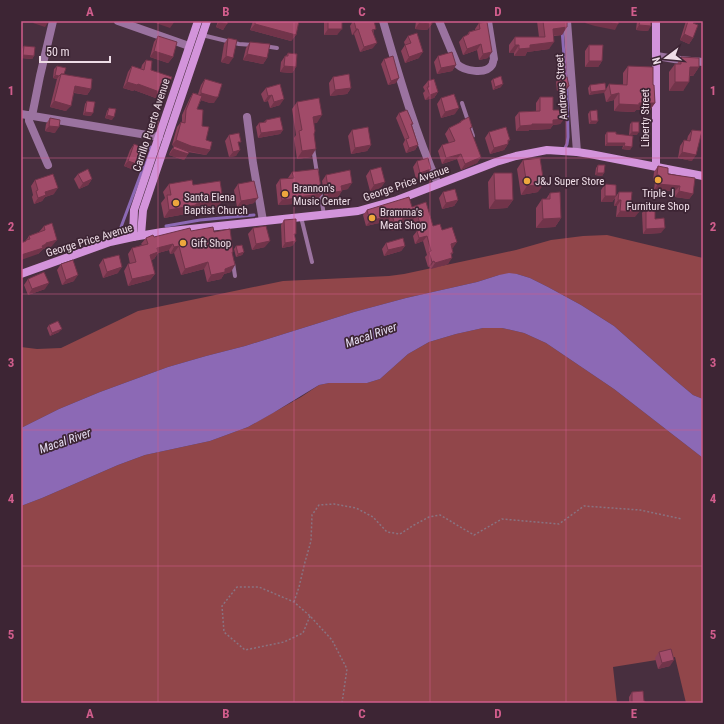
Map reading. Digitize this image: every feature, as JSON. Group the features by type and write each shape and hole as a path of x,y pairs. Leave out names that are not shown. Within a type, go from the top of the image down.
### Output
{"main road":[{"name":"Carrillo Puerto Avenue","path":"137,236 134,210 198,21"},
{"name":"Carrillo Puerto Avenue","path":"137,236 143,210 167,147 207,21"},
{"name":"Liberty Street","path":"656,21 656,166"},
{"name":"George Price Avenue","path":"21,274 110,242 137,236 227,228 263,221 358,211 397,200 438,184 481,164 546,150 577,152 703,176"}],"street":[{"path":"48,165 29,121 28,115 40,76 53,21"},
{"path":"118,21 127,22 189,46"},
{"path":"383,21 426,157 438,184"},
{"path":"439,21 457,64 460,67 475,71 483,71 489,68 494,59 488,21"},
{"name":"Andrews Street","path":"567,21 577,152"},
{"path":"657,56 703,62"},
{"path":"28,115 158,137"},
{"path":"247,117 263,221"}],"lane":[{"path":"202,35 239,44 254,45"},
{"path":"262,46 277,48"},
{"path":"462,103 474,139"},
{"path":"312,141 318,178"},
{"path":"319,185 324,214"},
{"path":"300,217 312,262"},
{"path":"232,258 235,276"}],"path":[{"path":"294,602 311,541 312,515 319,505 334,504 356,508 373,517 387,532 400,534 429,517 440,515 474,535 502,519 559,524 584,506 640,510 682,519"},
{"path":"310,616 303,632 284,642 245,650 224,632 222,606 237,587 259,587 294,602 310,616 332,640 348,669 342,703"}],"shaded area":[{"path":"607,235 703,258 703,399 693,395 614,326 581,305 548,287 530,278 517,274 499,275 477,282 406,298 354,312 245,346 168,367 59,409 21,428 21,347 37,349 61,348 138,311 283,281 404,274 516,250 551,240"},
{"path":"483,328 502,328 524,333 546,343 614,389 703,458 703,703 686,703 675,657 613,667 617,703 21,703 21,506 145,455 210,441 248,427 319,385 329,383 367,383 380,379 408,354 429,342"}],"water":[{"name":"Macal River","path":"509,273 530,278 548,287 581,305 614,326 693,395 703,399 703,458 614,389 546,343 524,333 502,328 483,328 429,342 408,354 380,379 367,383 329,383 319,385 248,427 210,441 145,455 21,506 21,428 59,409 168,367 245,346 354,312"}],"building":[{"path":"228,21 227,24 219,22"},
{"path":"255,21 299,21 296,35 255,24"},
{"path":"328,21 342,21 342,29 328,29"},
{"path":"354,21 374,21 376,29 372,30 377,43 364,47"},
{"path":"419,21 432,21 432,24 419,23"},
{"path":"543,21 567,21 567,27 553,29 554,42 530,45 530,48 519,49 519,45 515,45 515,37 545,37"},
{"path":"599,21 619,21 618,24"},
{"path":"640,21 651,21 651,26 639,25"},
{"path":"688,21 695,21 693,23 698,25 693,38 684,34"},
{"path":"487,22 492,52 483,54 481,44 467,49 463,37 469,34 469,32 480,29 479,23"},
{"path":"417,33 423,52 409,57 405,45 411,43 408,36"},
{"path":"158,36 177,42 173,57 154,51"},
{"path":"228,38 237,40 233,58 226,56"},
{"path":"250,42 270,44 267,58 247,54"},
{"path":"589,45 603,45 602,61 589,61"},
{"path":"24,46 35,47 34,56 23,55"},
{"path":"452,52 456,65 441,68 438,56"},
{"path":"288,53 297,54 296,67 284,66 285,56 288,56"},
{"path":"393,56 399,78 391,81 384,59"},
{"path":"681,57 699,58 699,67 690,67 689,82 675,82 675,64 681,64"},
{"path":"146,60 152,61 151,70 172,77 165,94 138,84 127,82 132,66 144,70"},
{"path":"57,66 66,68 64,74 59,76 55,75"},
{"path":"628,66 653,67 655,103 639,103 639,105 619,104 619,93 611,95 609,84 627,85"},
{"path":"61,74 92,79 91,89 75,86 71,106 54,101"},
{"path":"349,74 351,88 335,90 333,77"},
{"path":"501,76 503,84 495,87 493,79"},
{"path":"567,77 569,86 559,88 558,79"},
{"path":"205,79 222,84 218,97 201,93"},
{"path":"434,79 438,92 430,95 427,87 429,87 428,81"},
{"path":"605,83 606,90 591,92 590,85"},
{"path":"280,84 284,99 274,102 272,95 268,96 266,88"},
{"path":"193,93 202,96 197,109 203,110 202,126 209,127 206,140 212,142 210,150 191,146 176,140 181,122 185,123 186,110"},
{"path":"454,94 459,108 445,112 441,98"},
{"path":"540,97 553,97 553,110 563,110 564,119 553,120 553,124 532,124 520,126 519,112 540,111"},
{"path":"319,98 322,115 313,117 316,149 302,151 299,131 302,130 297,102"},
{"path":"87,101 95,102 93,113 85,112"},
{"path":"109,108 116,109 114,117 107,115"},
{"path":"407,110 413,124 411,124 418,145 409,148 406,139 409,138 399,113"},
{"path":"597,110 598,121 591,121 590,111"},
{"path":"280,117 283,130 261,133 259,123"},
{"path":"469,117 472,127 470,128 481,157 465,164 461,154 446,158 442,145 455,141 449,128"},
{"path":"50,118 60,120 59,127 49,126"},
{"path":"632,122 639,122 639,132 632,132"},
{"path":"368,127 371,145 355,148 352,130"},
{"path":"506,127 510,140 508,140 508,144 494,148 489,132"},
{"path":"692,130 702,131 696,155 682,152 684,140 690,141"},
{"path":"607,132 616,132 616,134 633,136 632,147 624,146 625,143 607,143"},
{"path":"239,133 241,142 238,142 240,150 233,152 229,135"},
{"path":"134,144 149,150 143,166 128,161"},
{"path":"174,146 189,152 188,154 173,149"},
{"path":"428,158 431,169 420,173 417,161"},
{"path":"540,158 544,184 527,186 523,160"},
{"path":"598,165 605,165 604,173 597,173"},
{"path":"658,166 668,168 668,174 695,178 693,194 679,191 680,186 658,184"},
{"path":"381,167 385,182 374,185 370,170"},
{"path":"88,169 92,179 83,183 78,174"},
{"path":"318,169 322,194 282,200 280,179 294,178 292,172"},
{"path":"350,170 352,183 341,186 342,191 329,193 326,175"},
{"path":"494,173 512,173 513,200 495,200"},
{"path":"53,174 58,188 45,192 46,195 38,198 36,191 38,190 35,180"},
{"path":"192,180 193,185 220,181 223,200 169,210 167,195 171,195 169,184"},
{"path":"254,181 258,198 241,201 238,184"},
{"path":"605,184 616,185 616,196 605,196"},
{"path":"455,189 458,200 446,203 443,192"},
{"path":"560,192 561,218 543,219 542,199 550,199 550,193"},
{"path":"619,192 632,192 631,203 639,203 639,212 620,211 621,200 618,200"},
{"path":"409,197 412,207 426,202 433,226 440,224 442,230 452,227 457,242 451,244 453,253 451,253 452,258 435,263 434,261 432,262 427,236 419,238 417,231 422,230 417,214 402,219 403,222 395,225 392,215 370,221 367,210"},
{"path":"646,207 655,207 655,219 664,218 665,228 646,229"},
{"path":"296,219 296,234 294,234 296,241 285,243 284,220"},
{"path":"52,223 57,240 46,243 42,246 43,248 21,255 21,243 30,239 29,236 45,230 44,226"},
{"path":"266,226 270,241 256,244 253,228"},
{"path":"213,227 214,232 230,229 235,265 225,269 225,272 211,275 208,262 185,269 179,246 174,247 173,244 157,248 158,252 150,255 155,274 132,279 128,264 136,262 132,248 148,244 146,238 153,235 154,237 190,228 191,231"},
{"path":"403,238 405,246 388,250 386,243"},
{"path":"242,245 244,252 238,254 236,246"},
{"path":"119,255 122,267 107,272 103,259"},
{"path":"73,260 78,275 66,280 61,264"},
{"path":"44,272 49,283 32,289 28,279"},
{"path":"58,321 62,329 52,333 49,325"},
{"path":"671,649 674,660 662,663 659,652"},
{"path":"643,691 645,703 632,703 632,692"}],"waterway":[{"path":"562,30 566,80"},
{"path":"565,148 568,137 567,86"},
{"path":"121,227 151,147"},
{"path":"166,226 200,220 254,215"}],"place":[{"name":"Triple J Furniture Shop","path":"658,180"},
{"name":"J&J Super Store","path":"527,181"},
{"name":"Brannon's Music Center","path":"285,194"},
{"name":"Santa Elena Baptist Church","path":"176,203"},
{"name":"Bramma's Meat Shop","path":"372,218"},
{"name":"Gift Shop","path":"183,243"}]}
